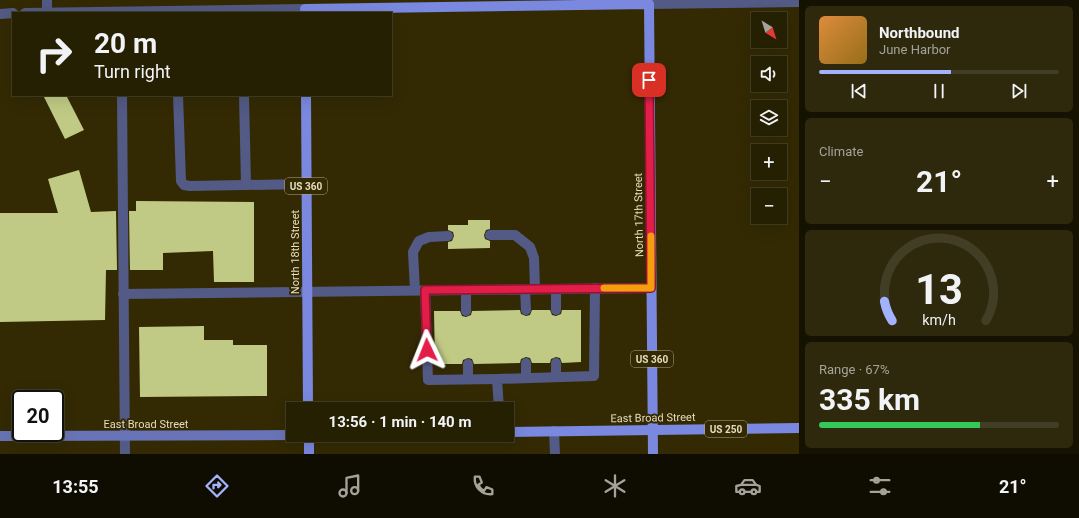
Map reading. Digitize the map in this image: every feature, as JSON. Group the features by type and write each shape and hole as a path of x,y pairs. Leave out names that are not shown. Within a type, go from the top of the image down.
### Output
{"main road":[{"path":"305,7 649,2"},
{"name":"North 17th Street","path":"649,2 652,430"},
{"name":"North 18th Street","path":"306,96 308,402"},
{"name":"East Broad Street","path":"514,432 799,428"},
{"name":"US 360","path":"652,430 653,454"},
{"name":"East Broad Street","path":"0,436 125,437 286,435"},
{"path":"308,442 309,454"}],"street":[{"path":"47,0 47,12"},
{"path":"649,2 799,2"},
{"path":"121,12 242,12 305,7"},
{"path":"0,14 12,13"},
{"path":"122,96 125,454"},
{"path":"178,96 180,181 184,185 306,184"},
{"path":"244,96 246,185"},
{"path":"490,234 515,235 530,247 534,258 526,310"},
{"path":"448,236 429,237 419,240 413,252 420,290 428,380 594,376 595,288"},
{"path":"123,294 651,288"},
{"path":"556,289 556,310"},
{"path":"466,290 466,311"},
{"path":"526,363 526,378"},
{"path":"556,363 556,377"},
{"path":"468,364 468,380"},
{"path":"497,379 499,402"},
{"path":"554,431 554,454"}],"building":[{"path":"44,96 67,96 84,130 65,139"},
{"path":"79,170 91,212 116,211 117,270 106,270 105,320 0,322 0,213 58,213 48,179"},
{"path":"136,201 254,202 254,282 214,282 213,251 163,253 163,270 130,270 129,211 136,211"},
{"path":"468,220 490,220 490,229 486,230 484,235 485,239 490,241 490,248 448,249 448,242 452,241 454,236 453,232 448,230 448,225 468,225"},
{"path":"520,310 521,314 526,316 530,315 532,310 550,310 552,315 556,316 561,314 562,310 581,310 581,362 562,363 560,358 556,357 551,359 550,363 532,363 530,358 526,357 521,359 520,363 474,364 472,359 468,358 463,360 462,364 435,364 434,311 460,311 462,316 466,317 471,315 472,311"},
{"path":"204,326 204,340 233,340 233,345 267,345 267,396 140,397 139,327"}],"slow traffic":[{"path":"604,288 651,288 651,236"}],"route":[{"path":"427,350 425,290 651,288 649,80"}]}
